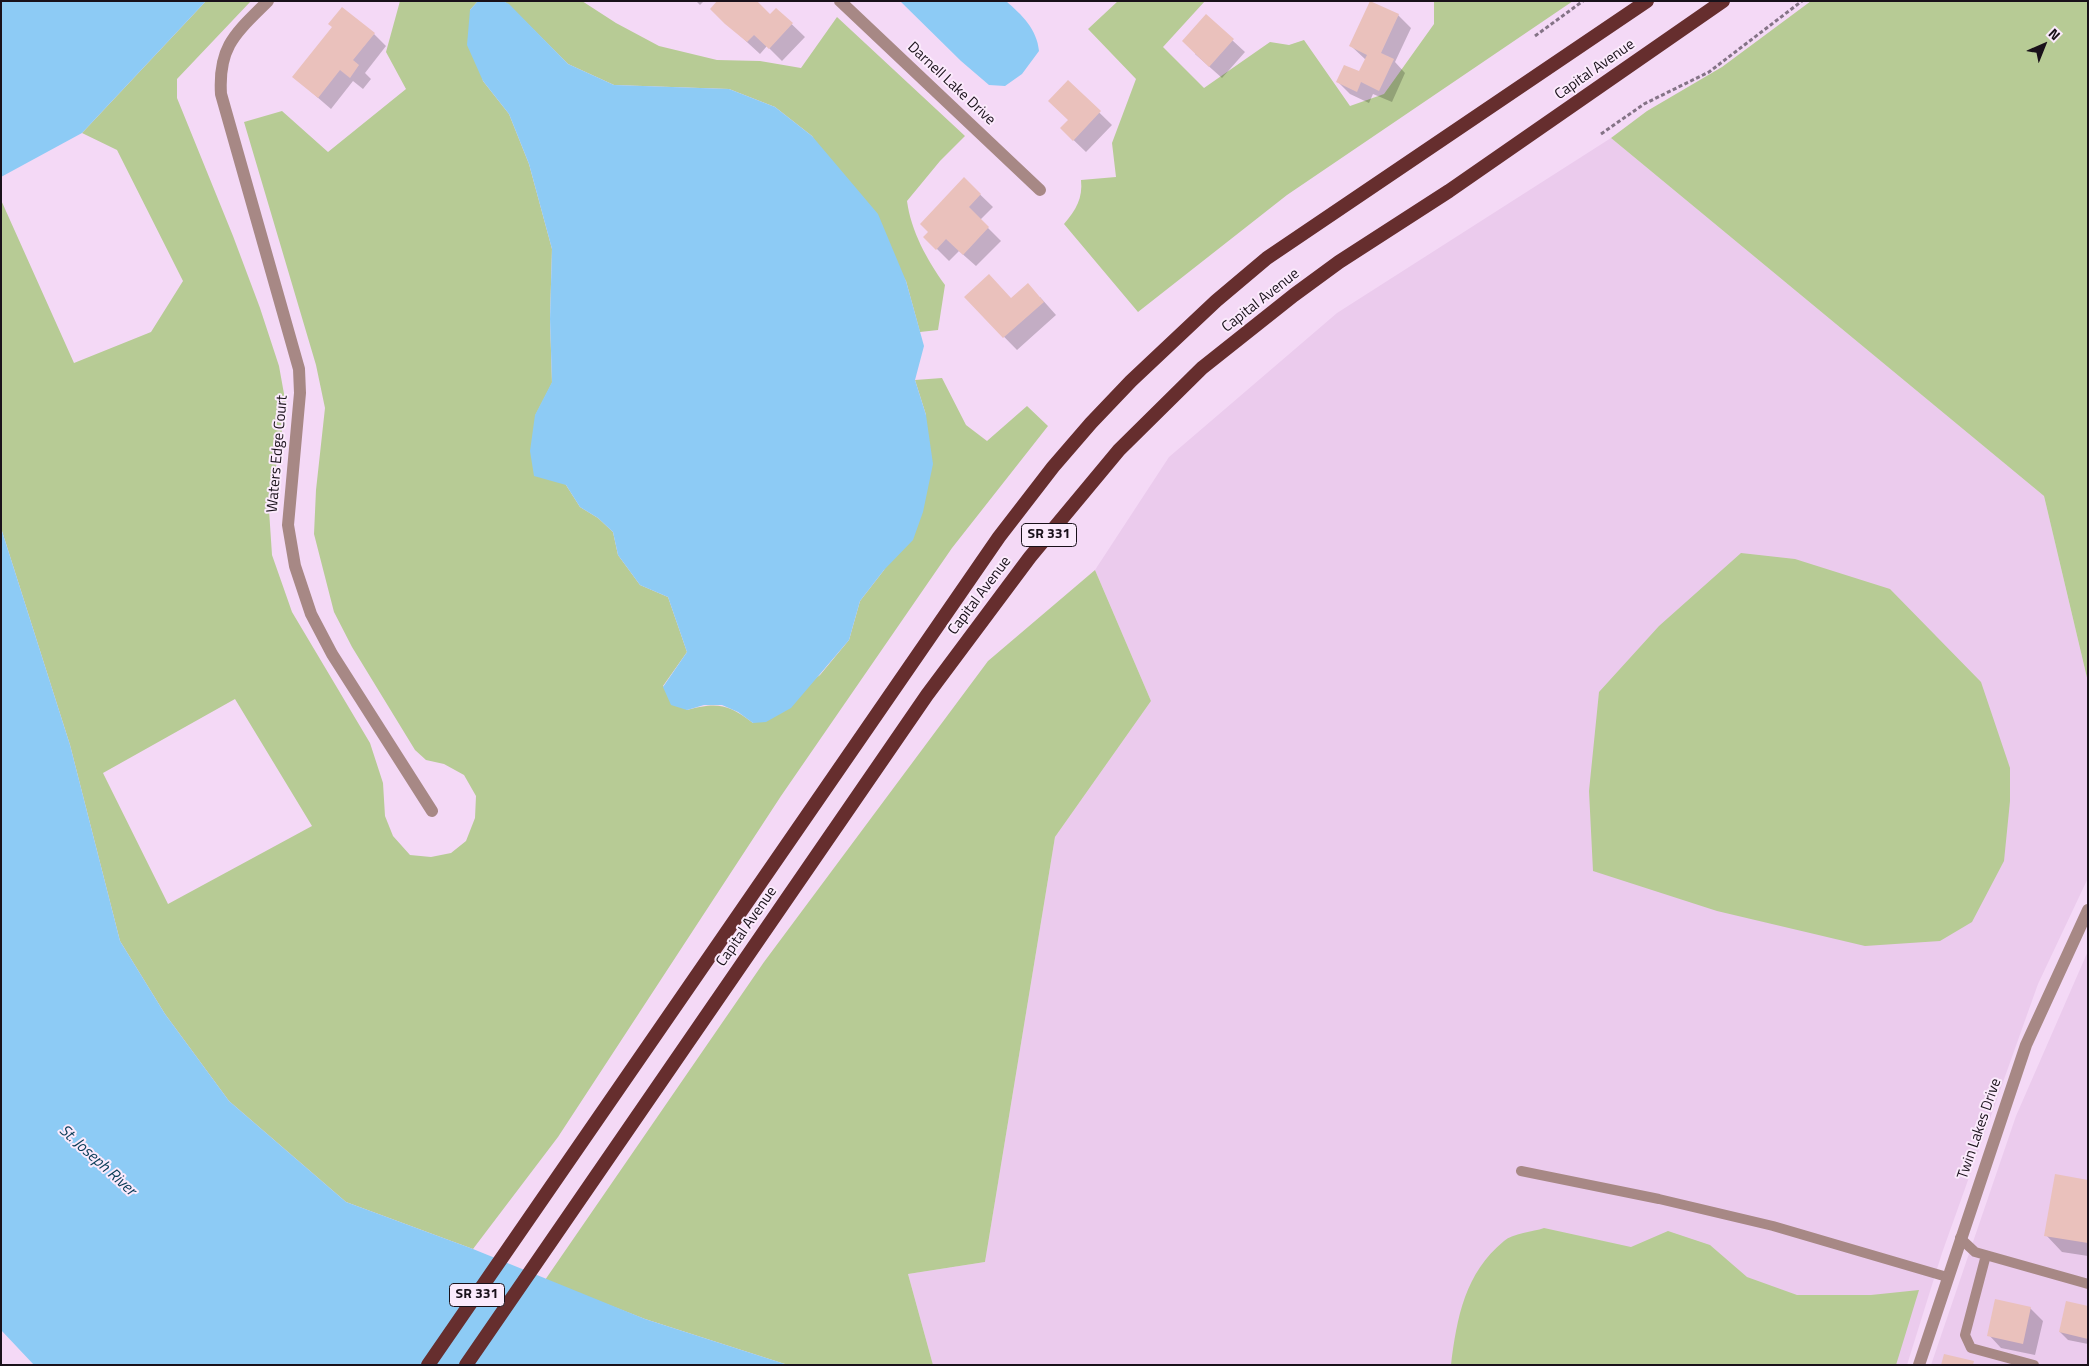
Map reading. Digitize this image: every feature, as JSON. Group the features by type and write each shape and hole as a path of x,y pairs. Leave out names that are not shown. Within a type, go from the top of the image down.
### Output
{"highway":[{"name":"Capital Avenue","path":"428,1365 993,545 1053,467 1091,423 1172,340 1268,258 1646,1"},
{"name":"Capital Avenue","path":"466,1365 960,649 1030,557 1119,450 1202,368 1294,295 1339,262 1448,192 1723,1"}],"street":[{"name":"Waters Edge Court","path":"268,1 238,31 225,51 220,73 221,94 298,369 300,393 288,525 295,566 311,614 332,654 432,811"},
{"name":"Darnell Lake Drive","path":"840,1 1040,190"},
{"name":"Twin Lakes Drive","path":"1918,1365 2026,1045 2088,910"}],"lane":[{"path":"1521,1171 1659,1199 1773,1226 1947,1277"},
{"path":"1960,1238 1975,1252 2088,1284"},
{"path":"1986,1255 1965,1335 1971,1348 2034,1365"}],"path":[{"path":"1535,36 1583,1"},
{"path":"1601,134 1644,104 1709,72 1802,1"}],"shaded area":[{"path":"1611,138 2044,496 2088,682 2088,878 2038,984 1942,1253 1907,1365 933,1365 908,1274 985,1262 1055,837 1151,701 1095,570 1169,457 1337,313"},
{"path":"2088,951 2088,1365 1931,1365 2016,1116"}],"green space":[{"path":"206,1 251,1 177,79 177,98 233,236 279,366 286,405 269,510 272,555 292,612 370,743 383,783 385,816 393,836 410,855 431,857 451,853 466,841 475,818 476,796 464,775 444,764 426,760 415,750 352,647 334,612 314,534 316,490 325,408 316,365 244,122 282,111 328,152 406,89 386,52 400,1 478,1 470,10 483,81 509,114 529,164 552,249 550,319 552,383 535,416 566,485 580,507 598,518 613,532 618,555 640,585 668,597 687,652 663,686 687,710 706,706 722,706 729,708 753,723 820,675 849,640 860,601 884,570 926,415 915,380 942,378 966,425 987,441 1027,406 1048,426 952,548 781,796 558,1137 473,1249 346,1202 229,1101 165,1014 120,941 70,745 1,528 1,200 74,363 151,332 183,281 117,150 82,133","holes":["235,699 312,826 168,904 103,773"]},
{"path":"503,1 582,1 616,23 659,46 717,60 760,61 801,68 837,17 965,136 940,161 907,201 916,234 932,266 945,285 938,330 920,332 906,281 812,136 775,107 729,89 614,85 568,64"},
{"path":"1118,1 1205,1 1163,47 1204,88 1270,42 1289,45 1304,40 1350,106 1384,94 1434,24 1434,1 1573,1 1287,195 1138,312 1064,224 1078,204 1081,180 1116,177 1112,143 1136,79 1088,29"},
{"path":"1811,1 2088,1 2088,682 2044,496 1611,138 1647,111 1722,67"},
{"path":"1741,553 1795,559 1890,589 1981,682 2010,768 2010,801 2004,861 1972,922 1940,941 1865,946 1717,911 1593,871 1589,791 1599,692 1659,626"},
{"path":"1095,570 1151,701 1055,837 985,1262 908,1274 933,1365 788,1365 645,1319 545,1280 764,962 988,661"},
{"path":"1544,1228 1631,1247 1668,1231 1710,1245 1747,1277 1797,1295 1871,1295 1919,1290 1896,1365 1451,1365 1460,1313 1465,1297 1480,1267 1508,1238"}],"water":[{"path":"1,1 206,1 82,133 1,177"},
{"path":"478,1 503,1 509,4 568,64 614,85 729,89 775,107 812,136 878,214 906,281 924,346 915,380 926,415 933,464 923,512 913,540 884,570 860,601 849,640 791,708 766,722 753,723 738,712 722,705 704,705 687,710 671,705 663,687 687,652 668,597 640,585 618,555 613,532 598,518 580,507 566,485 534,476 530,451 535,415 552,382 550,319 552,249 529,164 509,114 483,81 467,45 470,10"},
{"path":"900,1 1006,1 1023,17 1032,29 1039,51 1022,74 1005,86 989,85 961,61"},
{"name":"St. Joseph River","path":"1,528 70,745 120,941 165,1014 229,1101 346,1202 473,1249 645,1319 788,1365 34,1365 1,1330"}],"building":[{"path":"717,1 757,1 770,14 776,8 793,23 769,49 754,35 747,42 725,24 710,9"},
{"path":"1370,1 1399,14 1381,53 1394,59 1379,91 1361,82 1357,92 1336,82 1344,65 1359,71 1367,55 1349,46"},
{"path":"342,7 375,33 353,60 359,65 350,78 340,70 318,98 292,77 332,27 328,24"},
{"path":"1206,14 1234,39 1209,67 1182,41"},
{"path":"1068,80 1101,111 1073,141 1060,128 1068,120 1048,101"},
{"path":"964,177 981,194 969,207 989,227 963,255 946,239 936,250 923,237 928,232 920,224"},
{"path":"989,274 1011,298 1028,283 1044,302 1003,338 964,297"},
{"path":"2055,1174 2088,1180 2088,1243 2044,1236"},
{"path":"1995,1299 2031,1307 2023,1344 1987,1336"},
{"path":"2066,1301 2088,1306 2088,1339 2059,1332"},
{"path":"1944,1354 1974,1361 1973,1365 1941,1365"}]}
